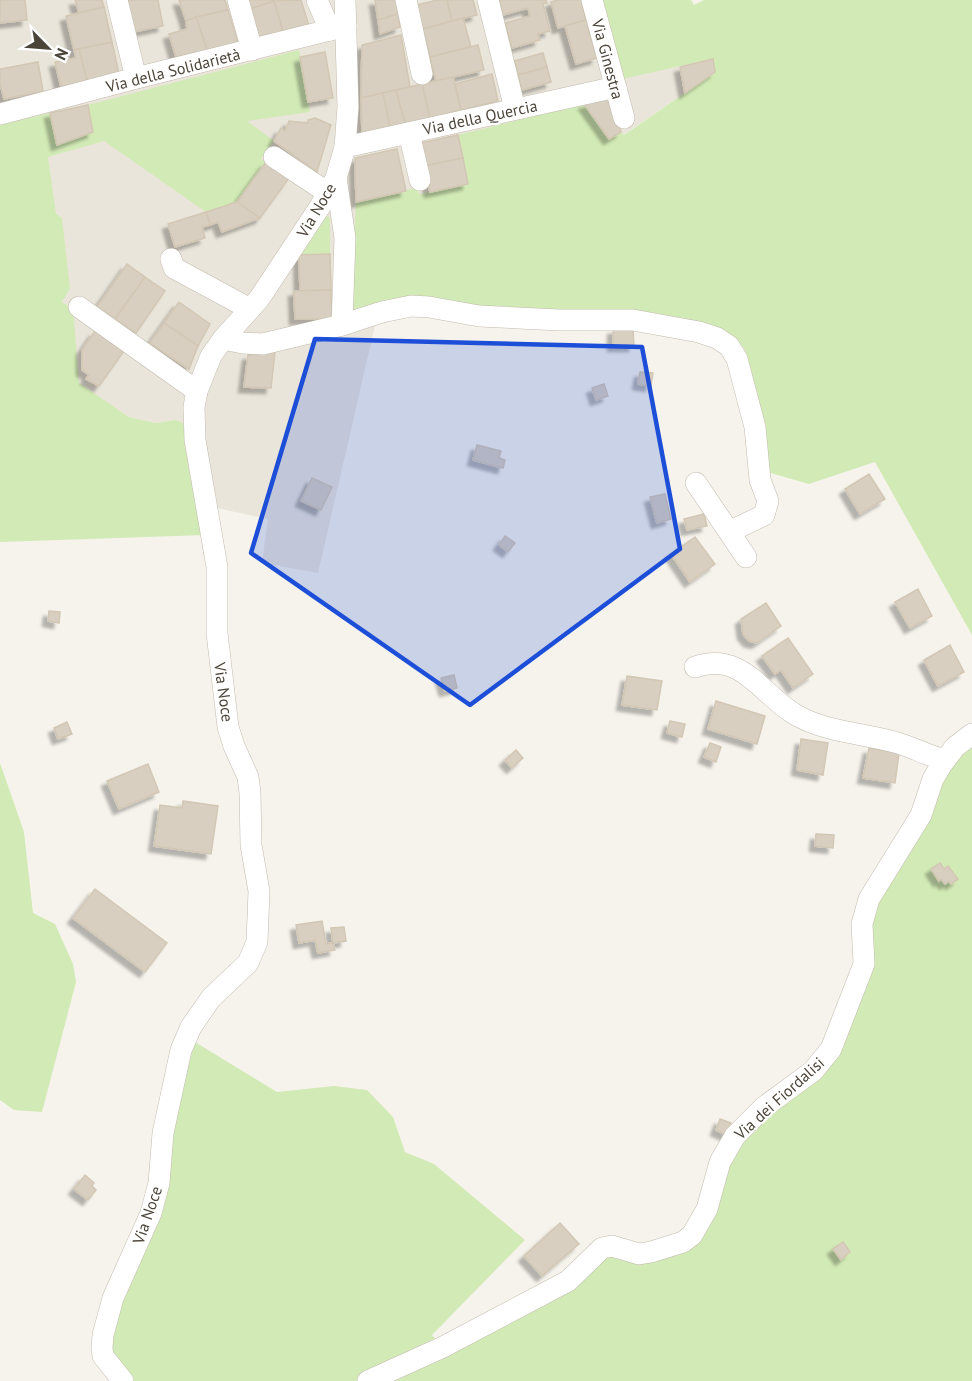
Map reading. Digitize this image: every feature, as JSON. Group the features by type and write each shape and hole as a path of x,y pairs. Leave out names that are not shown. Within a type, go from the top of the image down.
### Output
{"street":[{"path":"117,0 136,78"},
{"path":"238,0 252,50"},
{"path":"317,0 338,28"},
{"name":"Via Noce","path":"123,1381 103,1356 103,1335 113,1298 151,1213 159,1183 163,1133 182,1050 191,1027 211,998 248,963 257,942 260,891 251,845 250,793 248,777 228,727 217,633 217,567 195,440 194,408 197,391 211,356 223,339 260,299 332,185 345,147 348,107 338,28 345,0"},
{"path":"406,0 422,74"},
{"path":"488,0 515,109"},
{"name":"Via Ginestra","path":"592,0 624,118"},
{"name":"Via della Solidarietà","path":"0,114 338,28"},
{"name":"Via della Quercia","path":"345,147 616,87"},
{"path":"408,133 420,180"},
{"path":"274,157 332,185 345,238 342,325"},
{"path":"171,259 174,268 250,309"},
{"path":"223,339 243,344 263,344 411,306 490,317 633,320 699,332 717,338 729,346 737,359 755,427 760,480 768,501 764,515 729,532"},
{"path":"79,307 197,391"},
{"path":"696,483 746,557"},
{"path":"695,667 708,662 732,665 796,715 832,729 896,742 945,760"},
{"name":"Via dei Fiordalisi","path":"368,1381 443,1347 568,1281 602,1248 612,1246 639,1254 683,1242 692,1235 707,1209 720,1162 735,1136 764,1107 813,1071 831,1049 864,964 862,924 869,899 921,815 933,780 945,760 955,747 972,734"}],"highlighted area":[{"path":"315,339 642,347 680,549 470,705 251,553"}],"shaded area":[{"path":"0,0 602,0 713,59 715,72 623,135 609,139 458,135 468,184 418,195 416,189 406,191 318,573 262,563 268,519 217,508 175,420 156,423 129,417 78,383 0,384"}],"green space":[{"path":"602,0 691,0 694,5 704,0 972,0 972,635 875,462 809,484 767,472 750,371 744,348 733,337 705,325 350,315 356,202 416,188 419,194 468,184 458,135 584,104 609,139 621,132 624,135 715,72 712,59 622,79"},
{"path":"299,50 310,112 247,121 274,141 261,159 266,162 237,202 206,212 104,141 48,157 56,214 62,218 70,288 62,302 73,309 79,383 129,417 156,423 175,420 183,423 205,535 0,542 0,125 50,113 58,145 93,132 88,105"},
{"path":"325,216 330,217 330,254 299,255"},
{"path":"972,743 972,1381 381,1381 605,1256 700,1238 714,1217 727,1163 742,1138 817,1076 868,923 938,785 953,763"},
{"path":"0,763 24,832 33,913 55,924 73,964 76,982 42,1112 14,1110 0,1100"},
{"path":"195,1042 277,1092 334,1086 367,1090 393,1117 405,1152 434,1164 525,1240 432,1335 438,1342 356,1381 131,1381 108,1344"}],"building":[{"path":"0,0 25,0 27,20 0,23"},
{"path":"75,0 102,0 104,7 79,13"},
{"path":"158,0 163,26 133,32 127,1"},
{"path":"179,0 225,0 228,10 186,21"},
{"path":"247,0 274,0 274,1 250,9"},
{"path":"301,0 309,26 283,32 274,1"},
{"path":"375,0 396,0 398,14 378,20"},
{"path":"447,0 452,21 423,29 417,5"},
{"path":"447,0 473,0 477,15 452,21"},
{"path":"499,0 546,0 547,3 543,4 550,31 538,34 540,40 512,48 505,23 530,16 528,8 503,15"},
{"path":"581,0 586,20 558,28 551,2"},
{"path":"274,1 283,32 258,37 250,9"},
{"path":"104,7 112,42 74,50 66,16"},
{"path":"228,10 238,43 207,50 196,17"},
{"path":"398,14 400,27 380,34 378,20"},
{"path":"196,17 207,50 176,57 169,34 187,29 186,21"},
{"path":"463,18 471,47 430,57 423,29"},
{"path":"586,20 597,58 576,64 565,26"},
{"path":"401,35 410,87 361,98 362,45"},
{"path":"112,42 119,74 87,81 79,49"},
{"path":"478,45 484,70 436,81 430,57"},
{"path":"79,49 87,81 61,87 55,62 76,58 74,50"},
{"path":"325,52 333,98 308,102 300,57"},
{"path":"543,53 547,67 518,75 514,61"},
{"path":"713,59 715,72 685,93 680,67"},
{"path":"38,62 43,91 4,99 0,83 0,69"},
{"path":"547,67 551,82 522,90 518,75"},
{"path":"492,74 498,101 461,110 455,84"},
{"path":"453,77 461,110 430,118 422,84"},
{"path":"422,84 430,118 405,124 396,90"},
{"path":"396,90 405,124 390,127 383,93"},
{"path":"383,93 390,127 362,134 361,98"},
{"path":"609,98 621,132 609,139 584,104"},
{"path":"88,105 93,132 57,145 50,113"},
{"path":"315,118 331,125 317,172 274,141 281,128 285,131 289,121 308,123 308,120"},
{"path":"458,135 463,158 421,167 416,144"},
{"path":"397,149 406,191 356,202 355,158"},
{"path":"463,158 468,184 430,192 424,166"},
{"path":"266,162 289,178 260,218 237,202"},
{"path":"237,202 260,218 222,232 218,222 210,225 206,212"},
{"path":"206,212 210,225 202,227 205,238 175,247 168,224"},
{"path":"330,254 331,290 300,291 299,255"},
{"path":"127,264 145,277 115,319 97,307"},
{"path":"145,277 165,291 136,333 115,319"},
{"path":"331,290 332,319 295,319 294,291"},
{"path":"179,302 210,324 198,346 164,323"},
{"path":"164,323 198,346 189,369 150,343"},
{"path":"633,328 634,346 613,346 613,329"},
{"path":"95,331 124,351 99,386 86,379 89,375 82,370 82,350"},
{"path":"275,352 271,388 244,387 248,355"},
{"path":"640,372 653,373 651,386 638,384"},
{"path":"604,384 608,396 596,400 592,388"},
{"path":"477,445 501,451 499,458 505,460 503,468 473,460"},
{"path":"869,474 885,499 860,514 845,489"},
{"path":"312,478 332,487 321,510 301,501"},
{"path":"665,494 671,519 657,523 650,497"},
{"path":"704,514 707,526 687,530 684,519"},
{"path":"505,536 515,543 508,552 499,545"},
{"path":"695,537 715,564 690,582 671,554"},
{"path":"918,589 932,616 910,628 895,602"},
{"path":"766,603 781,626 757,643 749,641 743,634 741,619"},
{"path":"49,611 60,612 59,623 48,621"},
{"path":"788,638 813,674 793,688 781,670 775,674 762,656"},
{"path":"950,645 964,672 938,686 924,660"},
{"path":"454,675 457,688 445,691 441,678"},
{"path":"627,676 662,681 657,710 622,705"},
{"path":"716,701 765,716 757,744 708,729"},
{"path":"670,721 685,724 682,737 667,733"},
{"path":"67,722 72,734 58,739 54,728"},
{"path":"801,739 828,743 823,775 797,770"},
{"path":"710,743 721,747 716,762 704,757"},
{"path":"869,748 899,753 895,783 863,778"},
{"path":"516,750 523,758 512,768 505,760"},
{"path":"148,764 159,792 119,809 107,781"},
{"path":"183,801 218,806 211,854 154,846 160,805 182,808"},
{"path":"816,834 834,835 833,848 815,846"},
{"path":"940,863 944,869 948,866 958,879 951,884 949,881 945,884 941,879 939,881 931,869"},
{"path":"95,889 167,943 145,972 73,918"},
{"path":"322,921 326,944 333,943 335,950 318,953 315,940 299,943 296,925"},
{"path":"344,927 346,941 333,943 331,928"},
{"path":"720,1119 731,1123 727,1135 716,1130"},
{"path":"85,1175 94,1183 92,1186 96,1190 88,1200 74,1189"},
{"path":"560,1223 579,1244 542,1276 524,1256"},
{"path":"843,1242 850,1252 841,1260 833,1249"}]}
